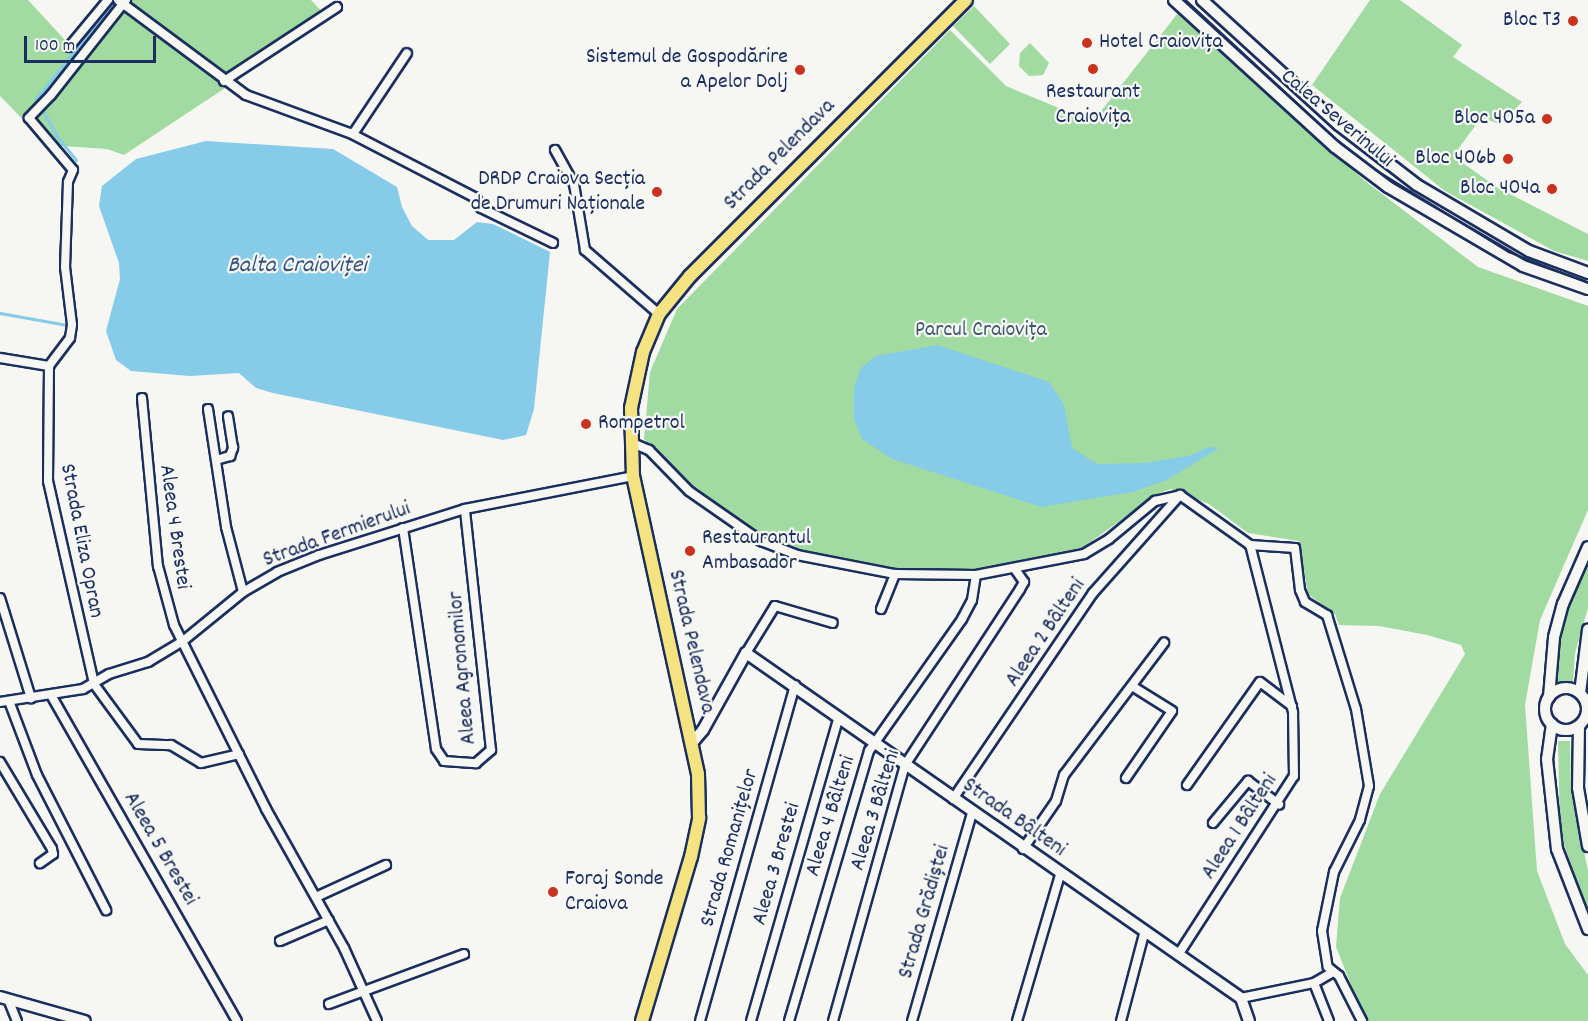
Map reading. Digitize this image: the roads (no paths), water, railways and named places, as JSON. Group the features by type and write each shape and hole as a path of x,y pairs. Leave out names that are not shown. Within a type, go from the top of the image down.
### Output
{"main road":[{"name":"Strada Pelendava","path":"642,1021 691,857 699,818 698,774 633,476 630,442 635,384 659,314 690,276 966,0"},
{"name":"Calea Severinului","path":"1174,0 1335,147 1388,187 1514,261 1588,289"},
{"name":"Calea Severinului","path":"1202,0 1317,106 1417,185 1529,251 1588,273"},
{"path":"1588,547 1563,604 1554,637 1549,697 1545,711 1552,724 1547,759 1557,849 1588,929"},
{"path":"1588,630 1580,693 1587,710 1579,726 1578,788 1588,846"},
{"path":"692,743 703,730 746,653"},
{"name":"Strada Bâlteni","path":"746,653 795,685 1144,934 1241,998"},
{"path":"1549,697 1562,688 1580,693"},
{"path":"1552,724 1565,730 1579,726"},
{"path":"4,998 85,1021"},
{"path":"1241,998 1249,1021"}],"street":[{"path":"69,47 108,0"},
{"path":"0,358 49,366 70,338 72,325 65,267 68,182 73,170 29,118 51,95 122,1 224,81 246,95 352,134 476,198 481,208 553,243"},
{"path":"224,81 337,7"},
{"path":"352,134 407,53"},
{"path":"555,150 574,184 585,250 659,314"},
{"name":"Strada Eliza Opran","path":"49,366 48,481 94,684"},
{"name":"Aleea 4 Brestei","path":"142,398 158,566 168,608 239,754 329,920 377,1021"},
{"path":"208,408 229,543 243,592"},
{"path":"216,460 230,456 233,448 228,416"},
{"path":"630,442 649,450 688,491 761,541 797,555 895,574 976,575 1084,554 1109,539 1155,501 1180,495 1250,545 1295,549 1305,602 1327,615 1334,633 1369,766 1369,786 1360,820 1334,872 1327,900 1322,931 1332,973"},
{"name":"Strada Fermierului","path":"0,702 51,695 94,684 110,674 148,662 183,640 243,592 309,559 465,509 633,476"},
{"name":"Aleea 2 Bâlteni","path":"953,799 1093,592 1180,495"},
{"name":"Aleea Agronomilor","path":"403,528 436,749 444,761 476,763 491,750 465,509"},
{"name":"Aleea 1 Bâlteni","path":"1178,955 1279,804 1294,776 1292,706 1250,545"},
{"name":"Aleea 3 Bâlteni","path":"833,1021 905,765 1024,582 1015,569"},
{"path":"881,609 895,574"},
{"name":"Aleea 4 Bâlteni","path":"789,1021 869,751 962,619 972,600 976,575"},
{"path":"0,598 31,698"},
{"path":"746,653 775,606 833,622"},
{"path":"1023,849 1056,801 1064,775 1164,643"},
{"path":"1187,785 1260,682 1292,706"},
{"path":"94,684 138,744 171,745 201,763 239,754"},
{"name":"Strada Romanițelor","path":"700,1021 795,685"},
{"path":"1126,778 1172,711 1132,686"},
{"name":"Aleea 5 Brestei","path":"51,695 237,1021"},
{"path":"9,701 37,776 106,910"},
{"name":"Aleea 3 Brestei","path":"751,1021 839,717"},
{"path":"0,762 52,849 53,854 40,863"},
{"path":"1213,823 1248,781 1279,804"},
{"name":"Strada Grădiștei","path":"912,1021 972,813"},
{"path":"316,897 386,865"},
{"path":"1017,1021 1060,875"},
{"path":"280,941 329,920"},
{"path":"1121,1021 1144,934"},
{"path":"328,1005 464,954"},
{"path":"1241,998 1314,983 1332,973"},
{"path":"1332,973 1339,976 1362,1021"},
{"path":"1314,983 1329,1021"},
{"path":"4,998 17,1021"}],"water":[{"name":"Balta Craioviței","path":"206,141 333,149 397,187 402,207 412,226 428,240 454,240 477,222 493,224 550,252 534,409 526,435 503,440 273,393 256,388 239,373 190,376 131,371 116,360 106,331 120,279 119,263 99,206 102,186 136,159"},
{"path":"937,345 1049,382 1064,405 1072,448 1097,464 1146,463 1192,455 1208,447 1219,448 1167,480 1133,492 1041,507 892,459 862,439 854,419 854,387 861,368 876,356"}],"waterway":[{"path":"76,160 58,138 36,99 112,4"},
{"path":"0,313 67,325"}],"tram line":[{"path":"1186,0 1335,138 1376,170 1509,252 1588,283"}],"place":[{"name":"Bloc T3","path":"1573,21"},
{"name":"Hotel Craiovița","path":"1087,43"},
{"name":"Restaurant Craiovița","path":"1093,69"},
{"name":"Sistemul de Gospodărire a Apelor Dolj","path":"800,70"},
{"name":"Bloc 405a","path":"1547,119"},
{"name":"Bloc 406b","path":"1508,159"},
{"name":"Bloc 404a","path":"1552,189"},
{"name":"DRDP Craiova Secția de Drumuri Naționale","path":"657,192"},
{"name":"Rompetrol","path":"586,424"},
{"name":"Restaurantul Ambasador","path":"690,551"},
{"name":"Foraj Sonde Craiova","path":"553,892"}],"park label":[{"name":"Parcul Craiovița","path":"981,331"}]}
